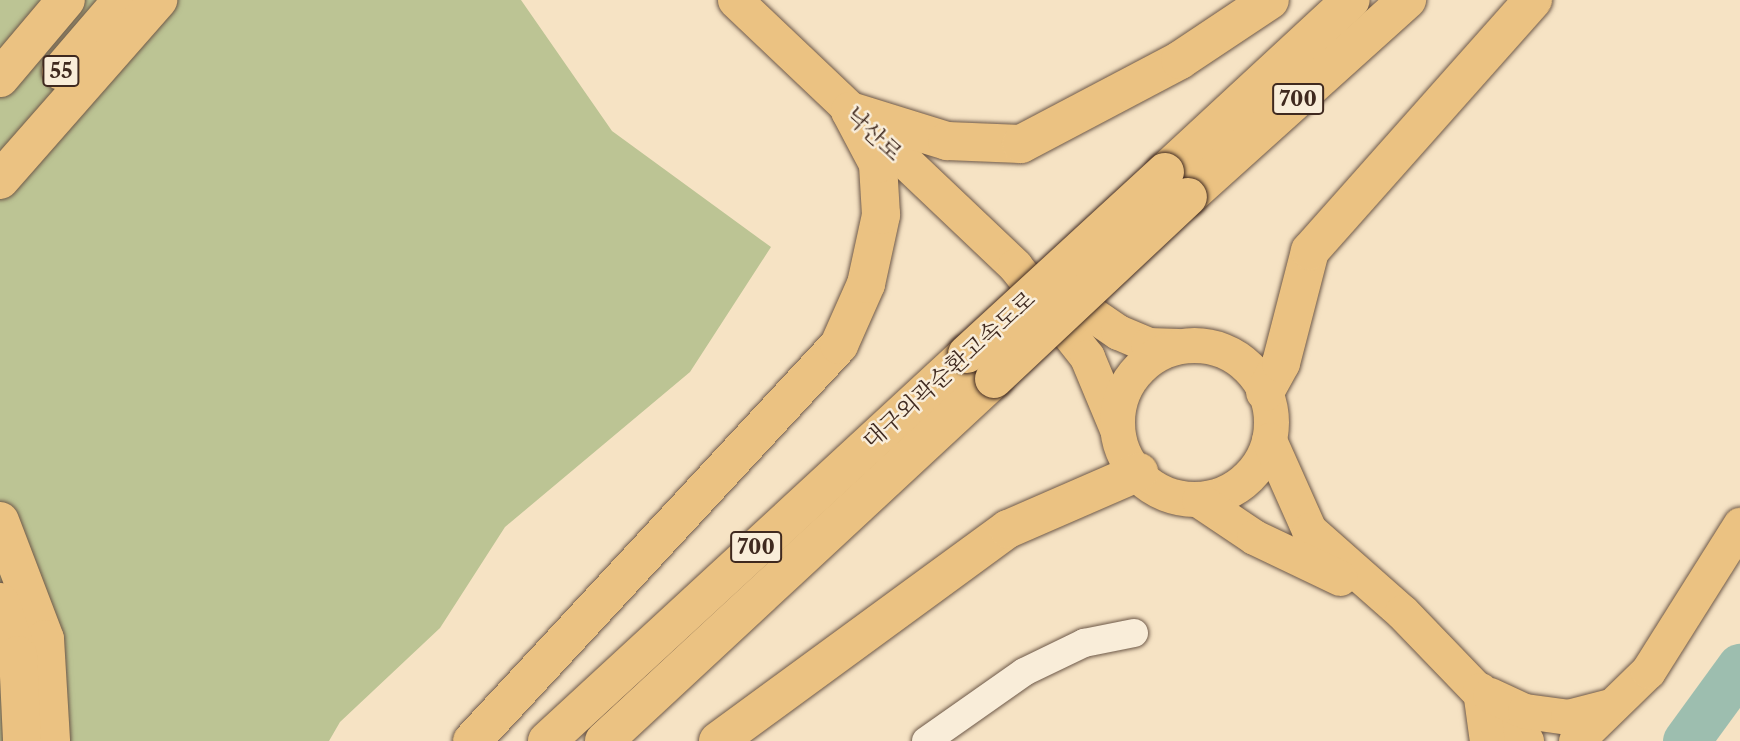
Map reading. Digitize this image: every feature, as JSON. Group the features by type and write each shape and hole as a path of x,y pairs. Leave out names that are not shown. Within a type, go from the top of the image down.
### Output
{"highway":[{"name":"55","path":"0,78 66,0"},
{"name":"55","path":"0,142 122,0"},
{"path":"0,180 158,0"},
{"path":"850,111 947,141 1021,144 1180,60 1270,0"},
{"name":"대구외곽순환고속도로","path":"1177,185 1351,0"},
{"name":"대구외곽순환고속도로","path":"547,741 980,366 1177,185 1407,0"},
{"path":"1265,392 1281,363 1310,251 1533,0"},
{"path":"472,741 838,345 866,284 881,215 878,164 850,111"},
{"name":"대구외곽순환고속도로","path":"604,741 980,366"},
{"path":"718,741 1008,528 1139,472"},
{"path":"0,521 45,639 51,741"},
{"path":"0,602 18,655 22,741"}],"main road":[{"name":"낙산로","path":"735,0 1016,266"},
{"path":"1016,266 1118,332 1148,345 1178,346 1230,354 1265,392 1269,440 1309,530 1402,612 1480,690 1526,741"},
{"path":"1016,266 1087,356 1117,429 1120,447 1139,472 1174,497 1199,500 1254,537 1402,612"},
{"path":"1117,429 1120,395 1134,373 1178,346"},
{"path":"1199,500 1244,481 1269,440"},
{"path":"1576,741 1648,671 1740,525"},
{"path":"1480,690 1525,711 1568,717 1614,705"},
{"path":"1480,690 1488,741"}],"street":[{"path":"926,741 1024,672 1084,643 1134,633"}],"green space":[{"path":"0,0 521,0 612,131 771,247 690,372 505,527 440,628 340,722 329,741 0,741"}],"waterway":[{"path":"1686,741 1740,667"}]}
